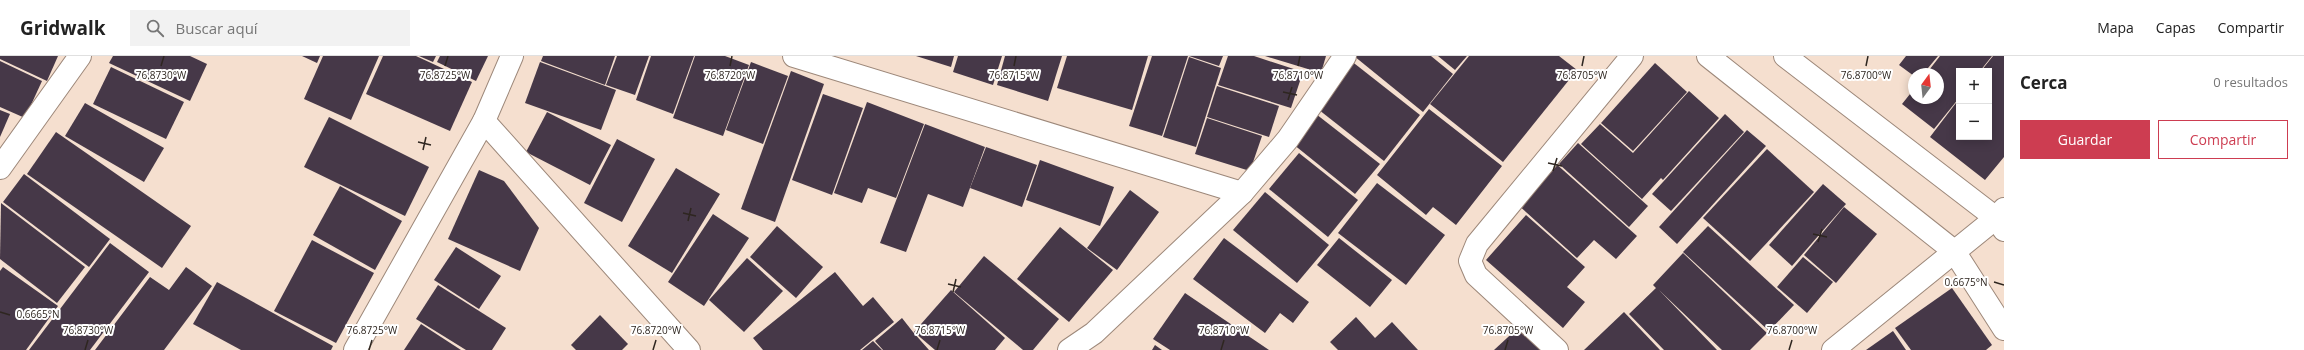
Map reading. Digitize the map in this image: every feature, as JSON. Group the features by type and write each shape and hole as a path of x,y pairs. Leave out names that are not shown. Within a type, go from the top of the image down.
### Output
{"street":[{"path":"0,168 80,56"},
{"path":"355,350 484,120 512,56"},
{"path":"794,56 1242,193"},
{"path":"1069,350 1094,332 1242,193 1288,139 1345,56"},
{"path":"1557,350 1476,275 1470,261 1477,244 1632,56"},
{"path":"1708,56 1954,251 2004,329"},
{"path":"1785,56 2001,219 1954,251 1834,350"},
{"path":"484,120 689,350"}],"building":[{"path":"0,56 58,56 47,81 0,59"},
{"path":"113,56 190,56 207,64 190,101 109,63"},
{"path":"302,56 320,56 317,63"},
{"path":"323,56 379,56 351,120 304,99"},
{"path":"383,56 416,56 472,82 450,131 366,94"},
{"path":"419,56 436,56 433,62"},
{"path":"440,56 488,56 476,81 437,62"},
{"path":"543,56 615,56 605,85 541,61"},
{"path":"617,56 649,56 635,95 606,85"},
{"path":"651,56 694,56 673,114 636,100"},
{"path":"695,56 725,56 749,65 723,136 673,118"},
{"path":"916,56 954,56 951,67"},
{"path":"958,56 1002,56 993,85 953,72"},
{"path":"1005,56 1062,56 1048,101 997,85"},
{"path":"1067,56 1148,56 1132,110 1057,88"},
{"path":"1152,56 1188,56 1162,136 1129,126"},
{"path":"1189,56 1223,56 1219,66"},
{"path":"1228,56 1254,56 1303,72 1291,108 1218,85"},
{"path":"1265,56 1326,56 1321,73"},
{"path":"1354,56 1431,56 1453,74 1423,112"},
{"path":"1438,56 1467,56 1455,70"},
{"path":"1469,56 1559,56 1577,70 1503,162 1430,104"},
{"path":"1906,56 1938,56 1928,68 1908,68 1908,72 1899,65"},
{"path":"1940,56 1992,56 1982,68 1956,68 1956,102 1934,129 1902,104 1908,96 1908,104 1944,104 1944,68 1931,68"},
{"path":"1993,56 2004,56 2004,157 1985,180 1930,137 1956,103 1956,140 1992,140 1992,68 1983,68"},
{"path":"1189,57 1221,68 1196,147 1163,137"},
{"path":"1350,60 1420,115 1384,161 1314,106"},
{"path":"0,61 42,81 25,118 0,107"},
{"path":"540,62 616,90 601,130 525,103"},
{"path":"751,62 788,76 763,144 726,130"},
{"path":"1655,63 1687,92 1633,151 1601,123"},
{"path":"111,67 184,102 166,139 93,104"},
{"path":"791,71 824,84 775,222 741,209"},
{"path":"1217,86 1279,106 1269,137 1207,117"},
{"path":"1689,91 1719,118 1663,180 1661,178 1642,199 1581,144 1600,124 1633,153"},
{"path":"823,94 863,108 832,195 792,180"},
{"path":"867,102 924,124 896,198 868,188 862,203 834,193"},
{"path":"85,103 164,148 144,182 65,136"},
{"path":"1429,109 1502,166 1456,225 1433,207 1426,215 1377,175"},
{"path":"0,110 10,114 0,137"},
{"path":"547,112 611,145 590,185 526,152"},
{"path":"1316,114 1380,164 1355,194 1293,144"},
{"path":"1725,114 1744,132 1671,211 1652,194"},
{"path":"329,117 429,167 405,216 304,167"},
{"path":"1207,118 1262,136 1250,171 1195,154"},
{"path":"925,124 985,147 963,207 928,194 906,252 880,243"},
{"path":"1747,130 1766,146 1677,244 1659,227"},
{"path":"56,132 191,226 162,268 27,174"},
{"path":"617,139 655,159 622,222 584,203"},
{"path":"1578,143 1648,206 1629,227 1559,164"},
{"path":"986,147 1037,165 1022,207 970,188"},
{"path":"1767,149 1814,192 1750,261 1703,218"},
{"path":"1299,153 1358,200 1328,237 1269,189"},
{"path":"1040,160 1114,187 1100,226 1026,200"},
{"path":"1554,162 1637,236 1616,259 1594,240 1577,258 1516,203"},
{"path":"676,168 720,194 672,273 628,246"},
{"path":"479,170 504,181 539,228 520,271 448,239"},
{"path":"24,174 110,239 89,267 3,202"},
{"path":"1377,183 1445,235 1406,285 1338,233"},
{"path":"1823,184 1846,204 1792,266 1769,245"},
{"path":"340,186 402,221 375,270 313,235"},
{"path":"1130,190 1159,212 1117,270 1087,248"},
{"path":"1265,192 1329,245 1297,283 1233,230"},
{"path":"1,203 85,267 57,303 0,259"},
{"path":"1844,207 1877,234 1836,283 1804,255"},
{"path":"713,214 749,238 704,306 668,282"},
{"path":"1526,215 1585,267 1567,287 1585,302 1563,328 1486,260"},
{"path":"777,226 823,267 796,298 750,257"},
{"path":"1708,226 1794,305 1769,331 1683,252"},
{"path":"1060,227 1113,270 1069,322 1017,279"},
{"path":"1224,238 1309,302 1293,323 1280,313 1265,333 1193,279"},
{"path":"1339,238 1392,280 1370,307 1317,265"},
{"path":"312,240 374,273 336,343 274,311"},
{"path":"110,243 149,272 90,350 29,350"},
{"path":"456,247 501,276 479,309 434,280"},
{"path":"1683,253 1767,333 1750,350 1722,350 1659,290 1717,350 1664,350 1629,314 1656,288 1653,285"},
{"path":"984,256 1059,319 1033,350 1023,350 954,292"},
{"path":"1803,257 1833,282 1807,313 1777,287"},
{"path":"747,258 783,291 744,332 709,300"},
{"path":"3,267 58,306 26,350 0,350 0,271"},
{"path":"186,267 212,286 164,350 95,350 150,277 169,290"},
{"path":"835,272 863,306 873,297 894,322 860,350 763,350 753,338"},
{"path":"217,282 333,346 331,350 241,350 193,324"},
{"path":"438,285 506,328 492,350 466,350 416,319"},
{"path":"1952,288 1992,345 1986,350 1911,350 1895,328"},
{"path":"951,290 1005,338 995,350 935,350 914,332"},
{"path":"1185,293 1269,350 1170,350 1153,339"},
{"path":"1624,312 1660,350 1584,350"},
{"path":"600,315 628,344 622,350 576,350 571,345"},
{"path":"1356,317 1375,338 1392,322 1418,350 1338,350 1330,342"},
{"path":"902,318 929,350 883,350 875,341"},
{"path":"421,324 461,350 404,350"},
{"path":"1520,326 1542,350 1494,350"},
{"path":"1893,331 1906,350 1866,350"},
{"path":"873,341 882,350 862,350"},
{"path":"1155,345 1162,350 1152,350"}]}
